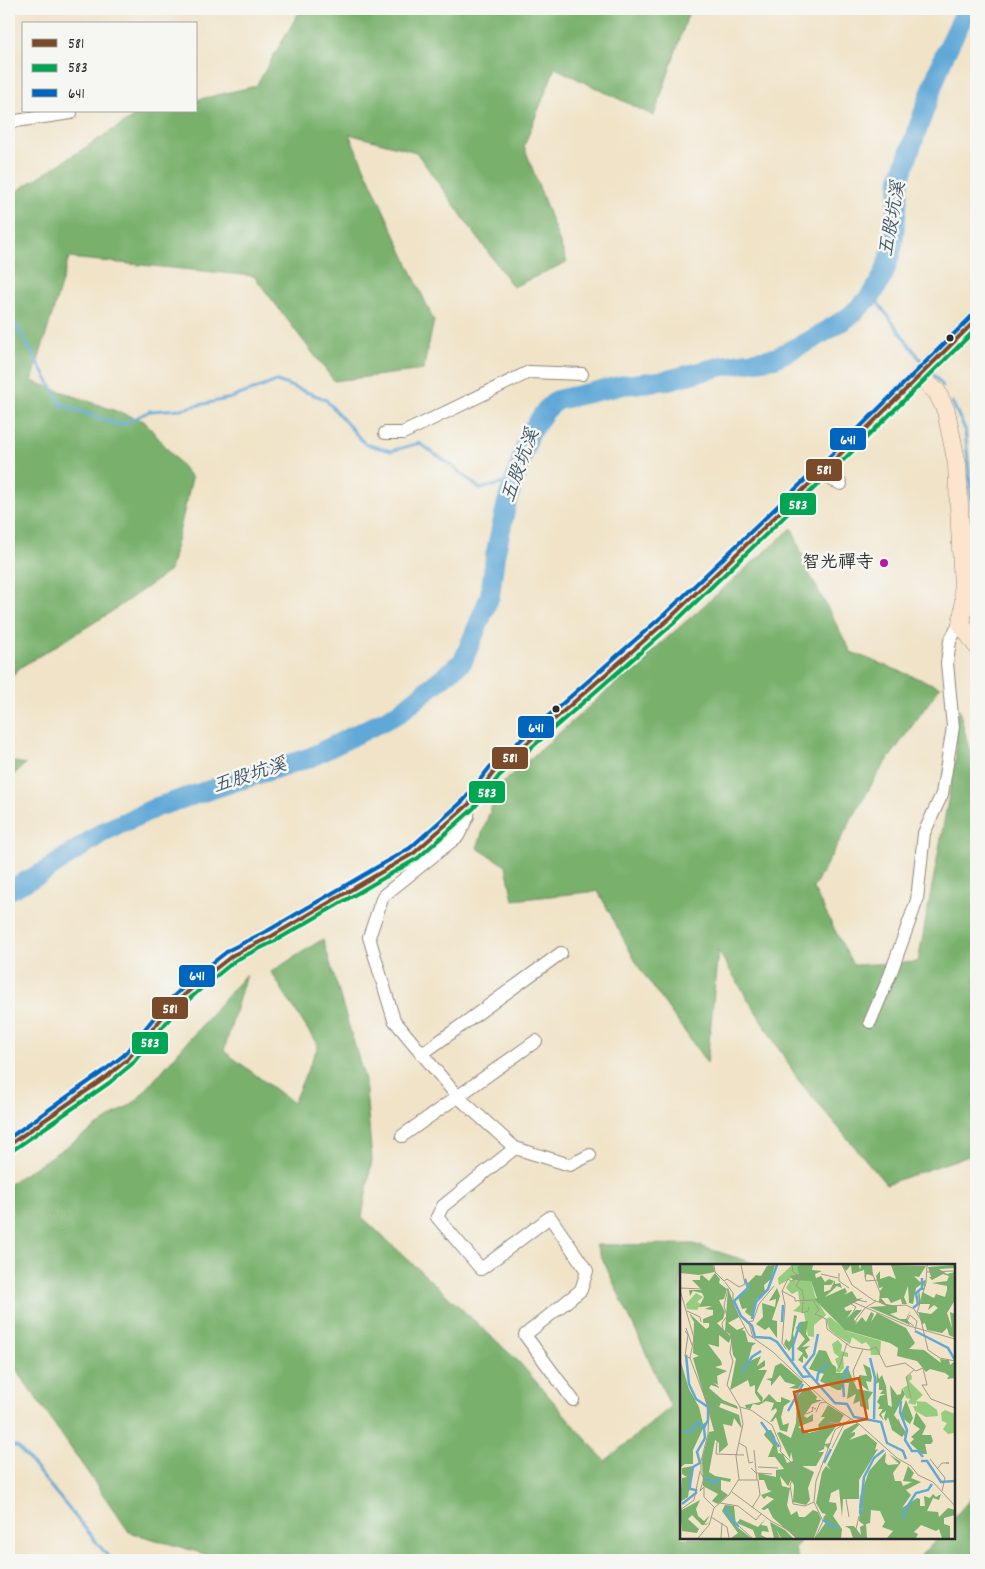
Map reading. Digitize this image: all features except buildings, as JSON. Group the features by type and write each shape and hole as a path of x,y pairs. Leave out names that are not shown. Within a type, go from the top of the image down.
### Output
{"main road":[{"path":"9,1145 105,1078 128,1059 170,1008 233,955 272,936 414,853 469,804 494,772 670,618 976,320"},
{"path":"926,369 946,411 957,464 968,538 964,607 961,623 976,645"}],"street":[{"path":"9,122 71,114"},
{"path":"385,432 403,433 529,372 582,374"},
{"path":"819,474 841,484"},
{"path":"870,1022 890,975 917,900 924,833 942,794 953,727 948,664 950,641 956,628 961,623"},
{"path":"469,804 468,816 458,836 383,896 369,937 394,1020 457,1096 515,1148 570,1165 590,1155"},
{"path":"422,1054 561,953"},
{"path":"402,1136 536,1041"},
{"path":"515,1148 442,1206 437,1216 481,1269 550,1217 587,1271 581,1290 524,1335 574,1400"}],"green space":[{"path":"301,9 690,9 654,116 555,68 524,146 567,262 513,287 416,152 349,134 434,321 423,370 334,381 254,276 69,258 32,381 144,421 192,478 170,571 105,616 21,667 9,679 9,196 138,114 145,112 198,112 198,100 256,86"},
{"path":"792,528 810,575 851,652 940,687 877,775 813,888 853,965 918,962 956,757 954,711 956,707 959,709 976,776 976,1153 886,1184 799,1081 718,951 707,1063 638,966 598,891 513,900 506,866 477,848 499,786"},
{"path":"9,761 25,764 9,779"},
{"path":"323,939 365,1080 372,1160 362,1217 519,1362 605,1461 671,1407 596,1245 693,1244 757,1264 680,1264 680,1539 800,1539 795,1550 799,1560 225,1560 129,1532 9,1359 9,1184 136,1101 246,974 224,1051 293,1103 318,1046 271,972"},
{"path":"976,1492 976,1560 917,1560 936,1539 955,1539 955,1517"}],"waterway":[{"name":"五股坑溪","path":"9,890 44,872 103,832 157,807 311,757 399,713 463,661 490,596 495,556 507,502 530,433 546,410 557,400 624,385 668,380 723,366 775,358 815,338 850,316 872,295 884,274 893,245 900,178 943,58 966,9"},
{"path":"872,295 923,363"},
{"path":"9,323 16,325 62,405 121,425 150,411 181,409 231,398 277,381 325,399 365,444 391,451 419,443 451,465 480,489 513,481"},
{"path":"931,372 943,386"},
{"path":"952,402 965,429 975,537"},
{"path":"975,544 974,560 976,565"},
{"path":"9,1444 19,1448 111,1560"}],"transit line":[{"name":"641","path":"9,1138 124,1055 165,1004 229,950 269,930 410,848 464,800 490,767 666,613 855,432 972,316"},
{"name":"581","path":"9,1145 105,1078 128,1059 170,1008 233,955 272,936 414,853 469,804 494,772 670,618 976,320"},
{"name":"583","path":"13,1150 109,1083 132,1064 175,1012 236,960 275,941 418,858 474,808 499,776 674,623 976,329"}],"place":[{"name":"智光禪寺","path":"884,563"}]}
